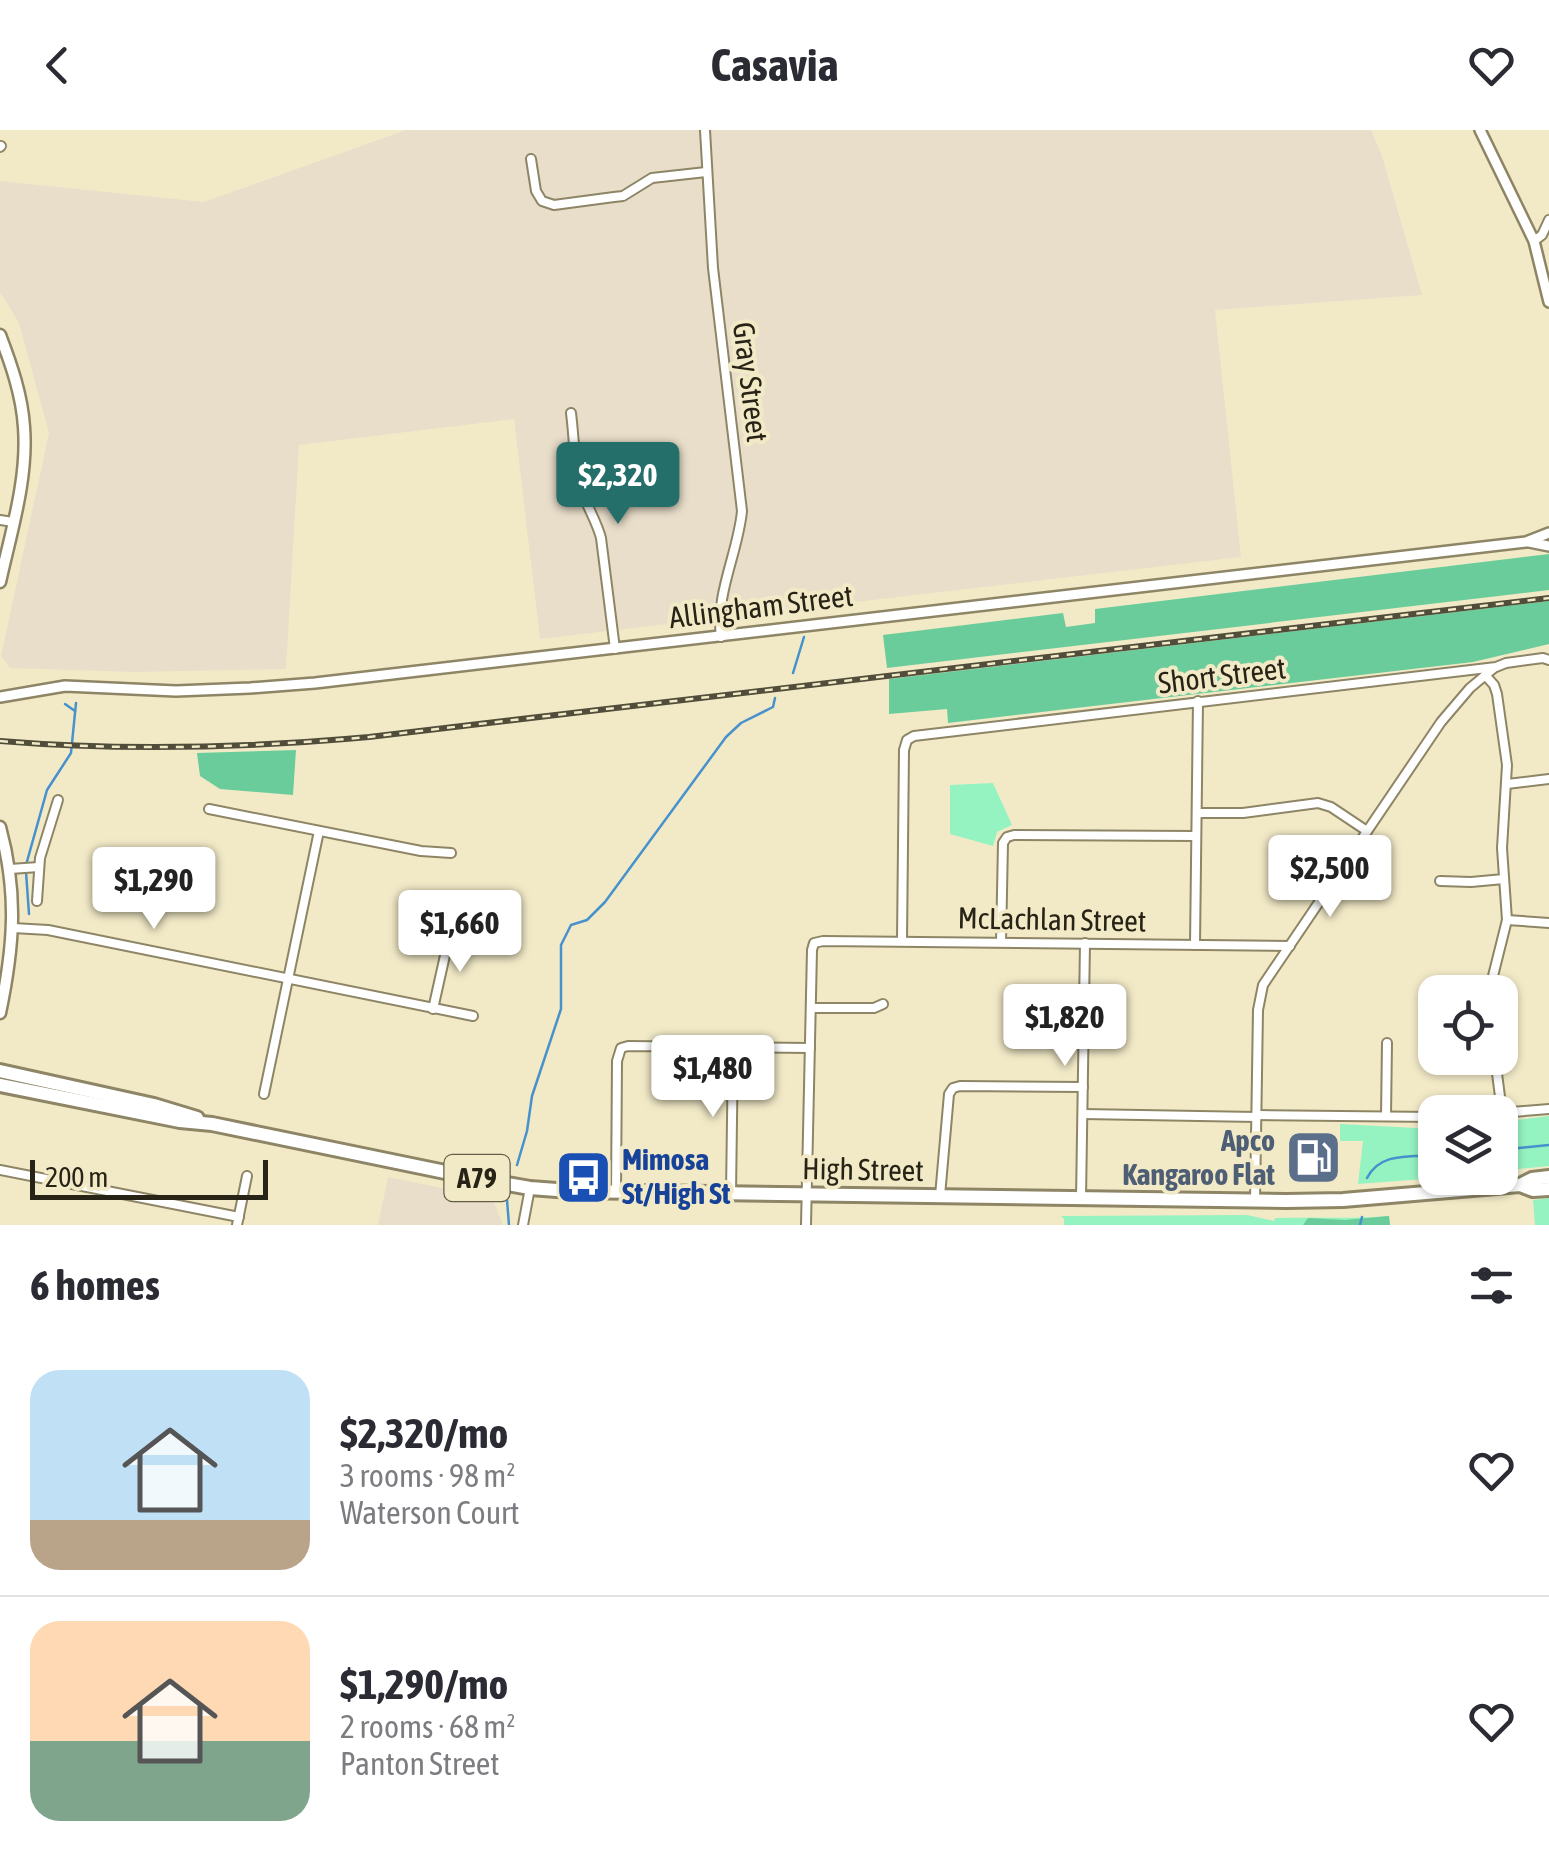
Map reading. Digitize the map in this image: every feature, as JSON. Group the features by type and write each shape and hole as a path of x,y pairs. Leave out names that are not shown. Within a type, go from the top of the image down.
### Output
{"highway":[{"name":"High Street","path":"0,1071 154,1105 212,1124"},
{"name":"High Street","path":"0,1085 530,1188 616,1193 1255,1201 1343,1200 1520,1185 1532,1178 1549,1177"},
{"name":"High Street","path":"1520,1185 1532,1190 1549,1189"}],"main road":[{"path":"0,335 24,423 23,463 0,582"},
{"path":"0,827 14,911 0,1012"}],"street":[{"name":"Gray Street","path":"705,130 714,268 742,510 720,608 720,636"},
{"path":"1480,130 1534,241 1549,302"},
{"path":"532,159 538,196 547,204 623,196 652,178 706,172"},
{"path":"1534,241 1542,235 1549,220"},
{"path":"571,412 579,482 601,538 615,648"},
{"path":"0,520 13,522"},
{"name":"Allingham Street","path":"1526,542 1549,532"},
{"name":"Allingham Street","path":"0,697 65,686 162,691 271,687 1526,542 1549,546"},
{"name":"Short Street","path":"902,940 904,756 907,740 917,734 1547,657"},
{"path":"1255,1201 1258,1001 1264,985 1441,722 1470,688 1496,666"},
{"path":"1485,675 1497,694 1507,766 1502,848 1506,920 1493,975"},
{"path":"1195,945 1198,701"},
{"path":"1506,784 1549,779"},
{"path":"37,901 39,867 58,800"},
{"path":"1197,813 1250,813 1318,803 1368,831"},
{"path":"209,809 421,851 451,853"},
{"path":"264,1094 319,831"},
{"path":"1001,942 1002,843 1007,837 1196,836"},
{"path":"10,869 39,867"},
{"path":"1440,881 1504,879"},
{"path":"0,911 14,911"},
{"path":"1506,920 1549,923"},
{"path":"13,928 48,930 473,1016"},
{"path":"433,1008 450,933"},
{"name":"McLachlan Street","path":"811,1008 812,948 814,943 823,941 1290,946"},
{"path":"1081,1198 1086,944"},
{"path":"806,1225 811,1008 874,1008 883,1004"},
{"path":"1386,1043 1386,1116"},
{"path":"616,1193 620,1048 810,1048"},
{"path":"731,1194 733,1048"},
{"path":"940,1196 949,1094 954,1088 1083,1087"},
{"path":"1518,1111 1549,1110"},
{"path":"1083,1114 1418,1117"},
{"path":"0,1170 238,1221 247,1176"},
{"path":"523,1225 530,1188"}],"shaded area":[{"path":"406,130 1371,130 1422,295 1215,310 1241,557 540,639 514,419 299,445 286,669 134,672 10,668 1,656 49,433 19,323 0,292 0,181 204,202"},
{"path":"388,1177 492,1198 502,1225 378,1225"}],"green space":[{"path":"1549,554 1549,590 887,668 883,635 1063,613 1066,627 1095,623 1095,609"},
{"path":"1549,601 1549,644 1473,662 948,723 947,709 889,714 889,679"},
{"path":"296,750 293,795 220,789 200,776 197,753"},
{"path":"993,783 1012,825 997,832 993,846 950,834 950,785"},
{"path":"1549,1116 1549,1166 1518,1169 1518,1120"},
{"path":"1340,1124 1418,1128 1418,1179 1358,1184 1363,1141 1340,1141"},
{"path":"1549,1198 1549,1225 1535,1225 1533,1200"},
{"path":"1247,1215 1274,1221 1389,1216 1390,1225 1064,1225 1061,1216"},
{"path":"1389,1216 1390,1225 1303,1225 1308,1218"}],"waterway":[{"path":"793,673 804,637"},
{"path":"517,1165 532,1096 561,1009 561,945 571,925 587,920 605,902 726,737 741,723 773,707 775,698"},
{"path":"26,865 47,790 71,753 76,703"},
{"path":"65,704 75,711"},
{"path":"26,872 29,914"},
{"path":"1518,1148 1549,1145"},
{"path":"1367,1178 1388,1160 1418,1156"},
{"path":"507,1200 509,1225"},
{"path":"1360,1225 1362,1217"}],"railway":[{"path":"0,741 185,747 369,737 1549,598"}],"place":[{"name":"Apco Kangaroo Flat","path":"1314,1158"},
{"name":"Mimosa St/High St","path":"583,1177"}]}
